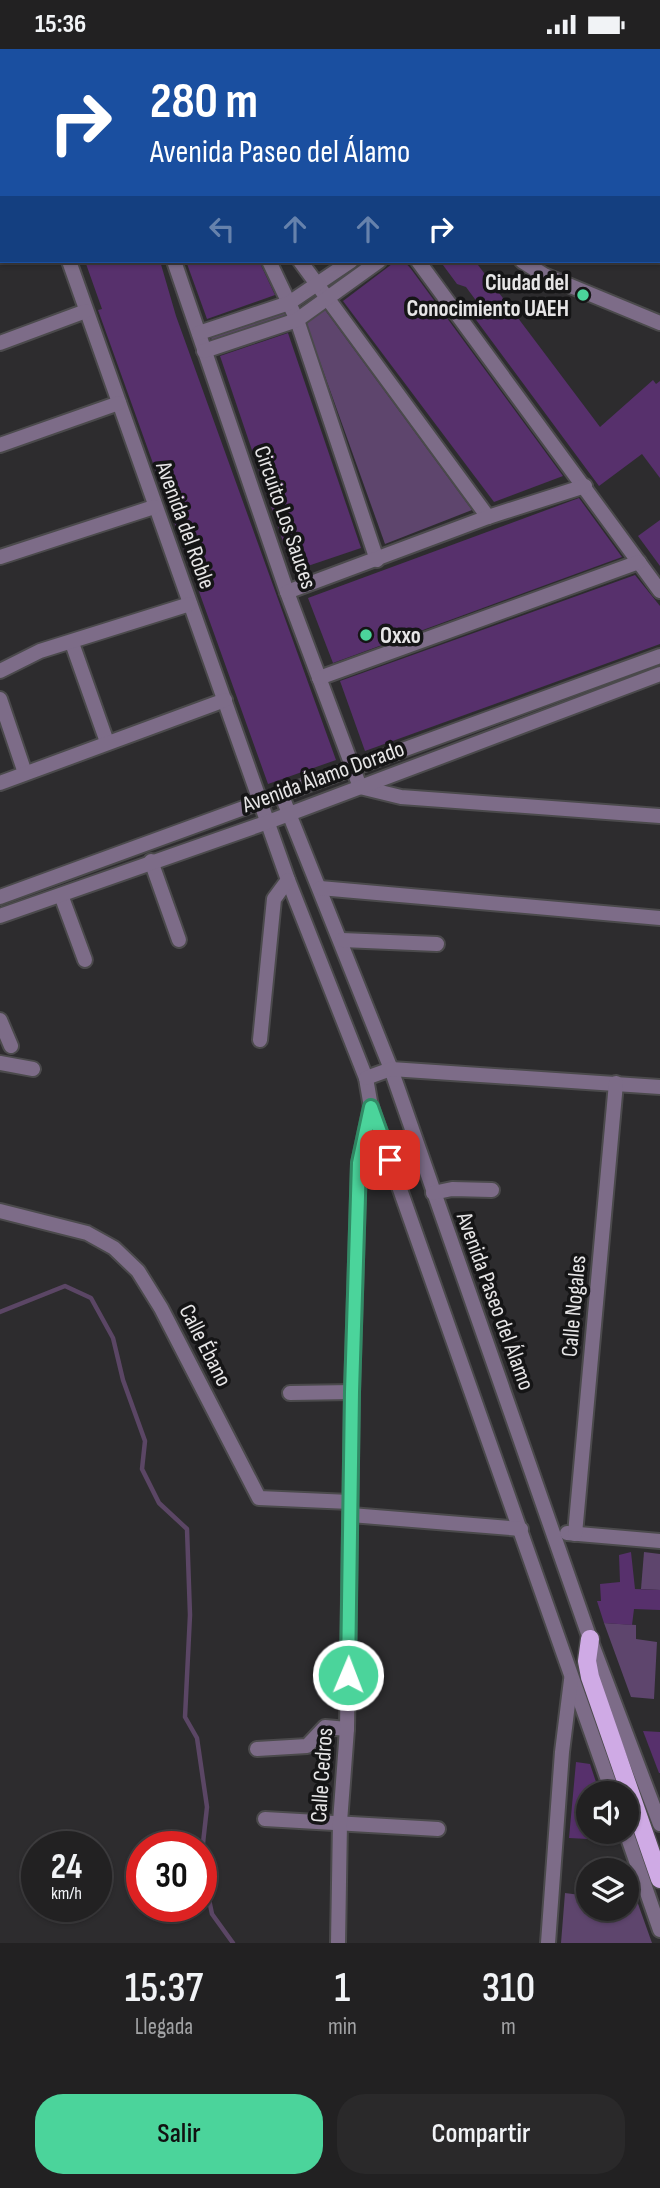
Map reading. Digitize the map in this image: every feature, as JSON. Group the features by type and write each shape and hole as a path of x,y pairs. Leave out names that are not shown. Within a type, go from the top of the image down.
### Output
{"main road":[{"path":"590,1639 587,1661 581,1676 660,1878"}],"street":[{"name":"Avenida del Roble","path":"70,263 154,507 262,803"},
{"name":"Circuito Los Sauces","path":"175,263 287,592 359,787"},
{"path":"270,263 297,320 377,560"},
{"path":"302,263 488,517"},
{"path":"199,333 289,303 348,263"},
{"path":"204,351 297,320 376,263"},
{"path":"419,263 660,591"},
{"path":"525,263 544,275 660,323"},
{"path":"0,343 86,311"},
{"path":"0,445 119,403"},
{"path":"287,592 488,517 585,486"},
{"path":"0,557 154,507"},
{"path":"319,678 639,562"},
{"path":"0,670 40,651 190,604"},
{"path":"72,643 107,742"},
{"name":"Avenida Álamo Dorado","path":"0,897 660,656"},
{"name":"Avenida Álamo Dorado","path":"0,916 268,822 660,674"},
{"path":"0,699 25,773"},
{"path":"0,783 225,700"},
{"path":"514,708 522,726"},
{"path":"359,787 401,797 660,816"},
{"name":"Avenida Paseo del Álamo","path":"282,796 342,940 391,1069 590,1639 660,1824"},
{"path":"262,803 288,880 366,1078 371,1107 521,1528 581,1676 609,1781"},
{"path":"151,861 179,940"},
{"path":"260,1039 274,899 288,880"},
{"path":"320,888 660,918"},
{"path":"61,895 85,960"},
{"path":"342,940 437,944"},
{"path":"0,1020 11,1046"},
{"path":"0,1063 33,1069"},
{"path":"366,1078 391,1069 660,1087"},
{"name":"Calle Nogales","path":"575,1534 617,1083"},
{"name":"Calle Cedros","path":"338,1943 340,1822 347,1729 352,1392 359,1163 371,1107"},
{"path":"433,1193 452,1189 492,1189"},
{"name":"Calle Ébano","path":"0,1211 87,1233 114,1248 138,1271 259,1498 351,1509"},
{"path":"290,1393 352,1392"},
{"path":"351,1509 521,1528"},
{"path":"554,1532 660,1541"},
{"path":"548,1943 562,1752 581,1676"},
{"path":"257,1749 307,1747 325,1727 347,1729"},
{"path":"265,1819 438,1829"},
{"path":"630,1844 660,1930"}],"shaded area":[{"path":"285,310 287,316 212,340 210,335"},
{"path":"325,310 472,510 385,544 306,323"},
{"path":"644,1552 660,1554 660,1590 641,1589"},
{"path":"604,1623 636,1625 636,1639 657,1642 654,1699 631,1697"},
{"path":"565,1893 576,1894 576,1921 639,1921 639,1907 652,1943 561,1943"}],"building":[{"path":"86,263 161,263 176,316 336,760 268,784 98,310 102,309"},
{"path":"187,263 260,263 275,295 207,319"},
{"path":"393,263 406,263 563,476 494,502 343,301"},
{"path":"441,263 477,263 600,427 653,380 656,384 660,381 660,478 642,454 599,486 471,313 480,306 466,287 457,284"},
{"path":"288,333 361,548 293,571 220,356"},
{"path":"579,498 622,557 333,663 308,598"},
{"path":"660,520 660,566 638,536"},
{"path":"635,575 660,606 660,644 365,751 340,681"},
{"path":"631,1552 635,1589 660,1590 660,1610 634,1609 632,1625 604,1623 597,1601 601,1601 600,1584 620,1582 619,1555"},
{"path":"643,1731 660,1732 660,1773 659,1773"},
{"path":"576,1762 590,1764 596,1781 576,1781 576,1838 569,1838"}],"waterway":[{"path":"0,1312 65,1286 91,1298 113,1338 123,1380 145,1441 142,1469 159,1503 187,1529 190,1615 185,1717 197,1738 207,1807 201,1861 212,1914 233,1943"}],"place":[{"name":"Ciudad del Conocimiento UAEH","path":"583,295"},
{"name":"Oxxo","path":"366,635"}],"route":[{"path":"348,1675 359,1163 371,1107 390,1160"}]}
